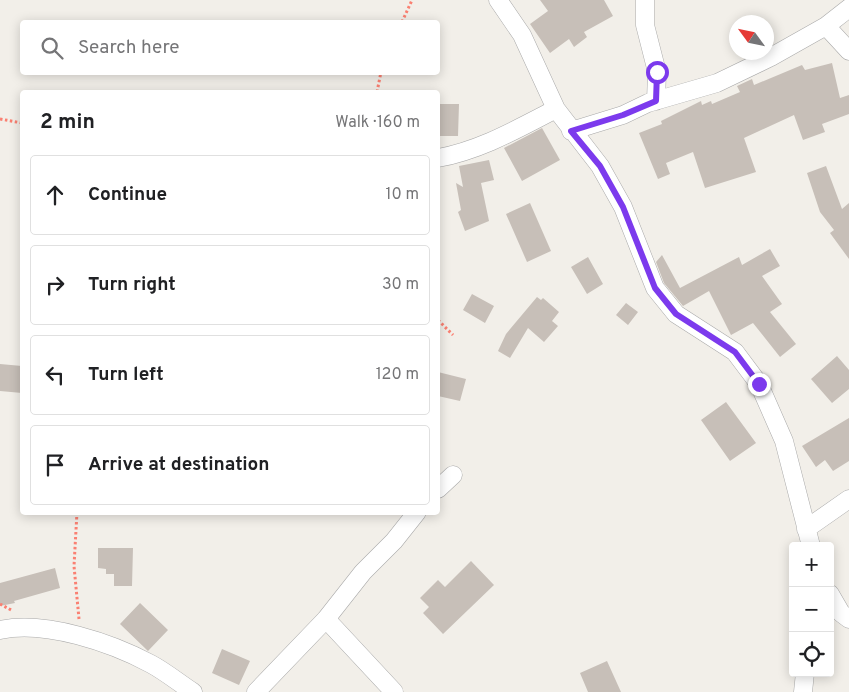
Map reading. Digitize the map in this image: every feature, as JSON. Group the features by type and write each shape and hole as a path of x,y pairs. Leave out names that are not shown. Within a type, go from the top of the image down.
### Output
{"street":[{"path":"498,0 522,35 556,109 571,131 600,166 623,207 655,288 676,314 735,352 759,384 784,441 811,542"},
{"path":"645,0 645,25 657,72 656,101"},
{"path":"571,131 623,115 656,101 717,83 771,57 826,26 849,8"},
{"path":"826,26 849,51"},
{"path":"440,158 464,153 499,140 556,109"},
{"path":"440,487 454,475"},
{"path":"806,528 849,499"},
{"path":"256,692 326,619 363,572 394,541 415,515"},
{"path":"834,601 841,612 849,619"},
{"path":"326,619 394,692"},
{"path":"0,630 33,627 80,635 151,664 193,692"},
{"path":"803,692 805,677"}],"path":[{"path":"403,20 412,0"},
{"path":"377,90 380,75"},
{"path":"0,119 20,122"},
{"path":"440,322 453,335"},
{"path":"77,515 74,566 80,635"}],"building":[{"path":"540,0 604,0 613,16 584,32 587,37 574,47 569,39 550,53 530,24 548,11"},
{"path":"832,63 840,98 849,95 849,114 822,124 825,132 803,140 794,115 744,138 756,172 705,188 693,152 666,163 670,174 658,179 639,133 662,124 661,121 701,101 702,105 711,101 712,104 740,92 737,86 752,79 754,85 802,65 805,70"},
{"path":"440,104 459,104 458,136 440,136"},
{"path":"542,128 560,160 522,181 504,148"},
{"path":"489,160 494,180 481,183 489,221 465,231 458,212 461,210 456,183 463,187 459,166"},
{"path":"826,166 842,209 849,203 849,259 830,233 834,230 820,212 807,173"},
{"path":"530,203 551,251 527,262 506,214"},
{"path":"770,249 780,266 762,276 782,304 770,312 796,344 780,357 753,323 731,335 709,291 683,306 664,283 656,262 662,255 680,288 739,257 742,265"},
{"path":"588,257 603,284 587,294 571,267"},
{"path":"472,294 494,306 485,323 463,310"},
{"path":"537,297 541,300 543,298 559,312 552,321 558,326 544,342 528,328 510,358 498,351 506,334"},
{"path":"626,303 638,312 628,325 616,315"},
{"path":"837,356 849,370 849,389 832,403 811,379"},
{"path":"0,364 20,366 20,393 0,391"},
{"path":"440,372 466,379 460,401 440,396"},
{"path":"726,402 756,443 730,461 701,420"},
{"path":"849,418 849,461 833,471 825,460 816,467 802,446"},
{"path":"98,548 133,548 132,586 114,586 114,574 106,574 106,569 98,568"},
{"path":"471,561 494,585 443,634 423,613 429,607 420,598 438,580 445,587"},
{"path":"55,568 60,588 0,606 0,583"},
{"path":"140,603 168,630 148,651 120,624"},
{"path":"222,649 250,661 239,685 212,673"},
{"path":"607,661 621,692 588,692 580,673"}],"route":[{"path":"657,72 656,101 623,115 571,131 600,166 623,207 655,288 676,314 735,352 759,384"}]}
